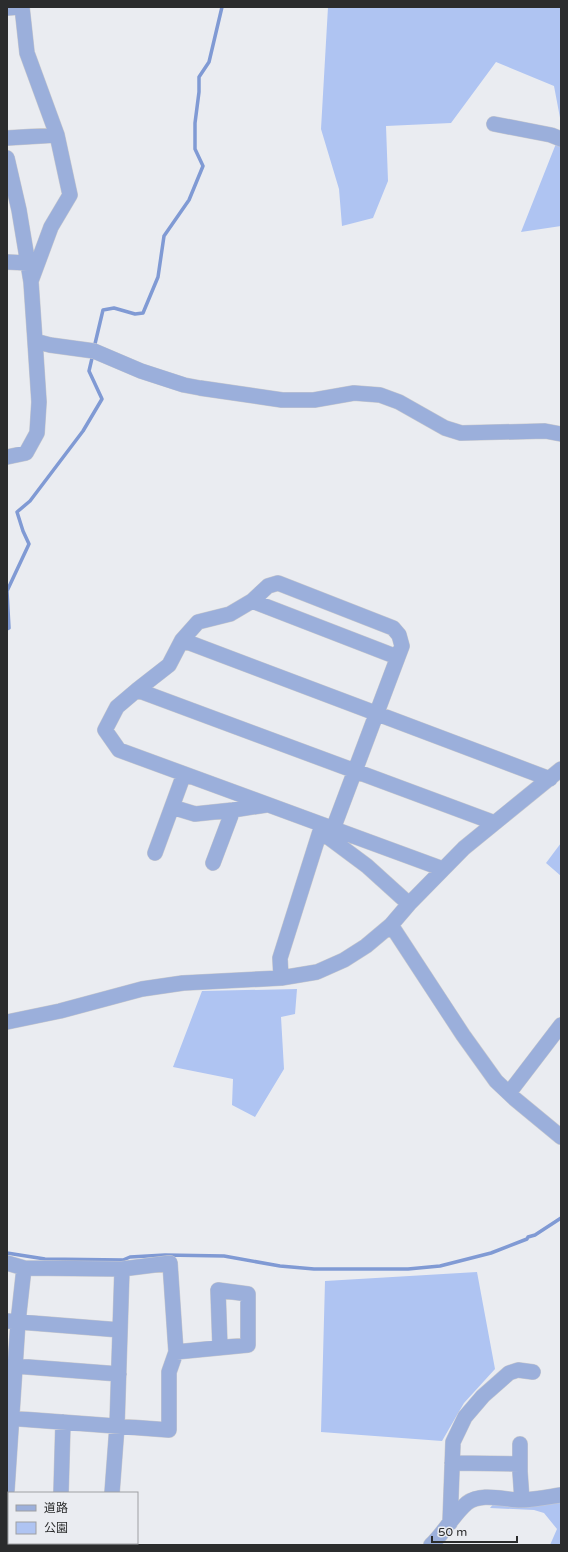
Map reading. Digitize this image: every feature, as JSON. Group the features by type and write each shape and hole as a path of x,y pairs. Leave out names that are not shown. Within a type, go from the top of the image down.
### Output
{"street":[{"path":"7,8 21,7 27,53 58,135 70,194 51,227 31,282"},
{"path":"494,124 551,135 561,139"},
{"path":"7,138 58,135"},
{"path":"7,158 19,210 31,282 39,402 37,433 26,453 7,457"},
{"path":"7,262 28,264"},
{"path":"35,341 50,345 94,351 141,371 184,385 200,388 282,400 314,400 354,393 380,396 399,402 445,428 461,433 545,431 561,434"},
{"path":"281,978 280,958 325,828 356,771 402,646 399,635 393,628 278,583 268,586 252,601 230,614 198,622 182,640 169,665 117,707 105,730 119,750 325,828 443,869"},
{"path":"252,601 397,657"},
{"path":"182,640 377,713 556,774"},
{"path":"137,690 495,823"},
{"path":"155,853 184,774"},
{"path":"7,1022 60,1011 142,989 183,983 281,978 317,972 344,960 366,946 391,925 409,904 464,848 556,774"},
{"path":"172,807 195,814 266,805"},
{"path":"213,863 233,810"},
{"path":"325,828 409,904"},
{"path":"391,925 463,1035 496,1081 561,1137"},
{"path":"509,1093 561,1025"},
{"path":"7,1264 24,1268 122,1269 170,1264 176,1352 169,1372 169,1430 9,1418"},
{"path":"7,1490 9,1418 15,1366 13,1322 24,1268"},
{"path":"112,1492 118,1426 122,1269"},
{"path":"13,1322 120,1330"},
{"path":"176,1352 220,1348"},
{"path":"15,1366 119,1374"},
{"path":"450,1523 454,1442 465,1417 483,1396 509,1373 518,1370 533,1372"},
{"path":"60,1492 63,1422"},
{"path":"520,1444 522,1500"},
{"path":"452,1463 520,1464"},
{"path":"431,1545 440,1537 467,1503 479,1497 522,1500 561,1495"}],"green space":[{"path":"328,7 561,7 561,123 554,86 496,62 451,123 386,126 388,181 373,218 342,226 339,189 321,129"},
{"path":"561,131 561,226 521,232"},
{"path":"561,843 561,876 546,863"},
{"path":"297,989 295,1014 281,1017 284,1069 255,1117 232,1105 233,1079 173,1067 202,991"},
{"path":"477,1272 495,1369 464,1403 442,1441 321,1432 325,1281"},
{"path":"561,1500 561,1545 550,1545 557,1529 544,1513 534,1510 490,1508 495,1502"}],"waterway":[{"path":"94,348 103,310 114,308 135,314 143,313 158,277 164,236 189,200 203,166 195,149 195,123 199,92 199,77 209,62 222,7"},
{"path":"7,629 9,628 7,591 29,544 17,512 30,501 83,431 102,399 89,371 93,354"},
{"path":"7,1253 45,1259 123,1260 130,1257 165,1255 224,1256 280,1266 314,1269 408,1269 440,1266 491,1253 527,1239 561,1218"}]}
